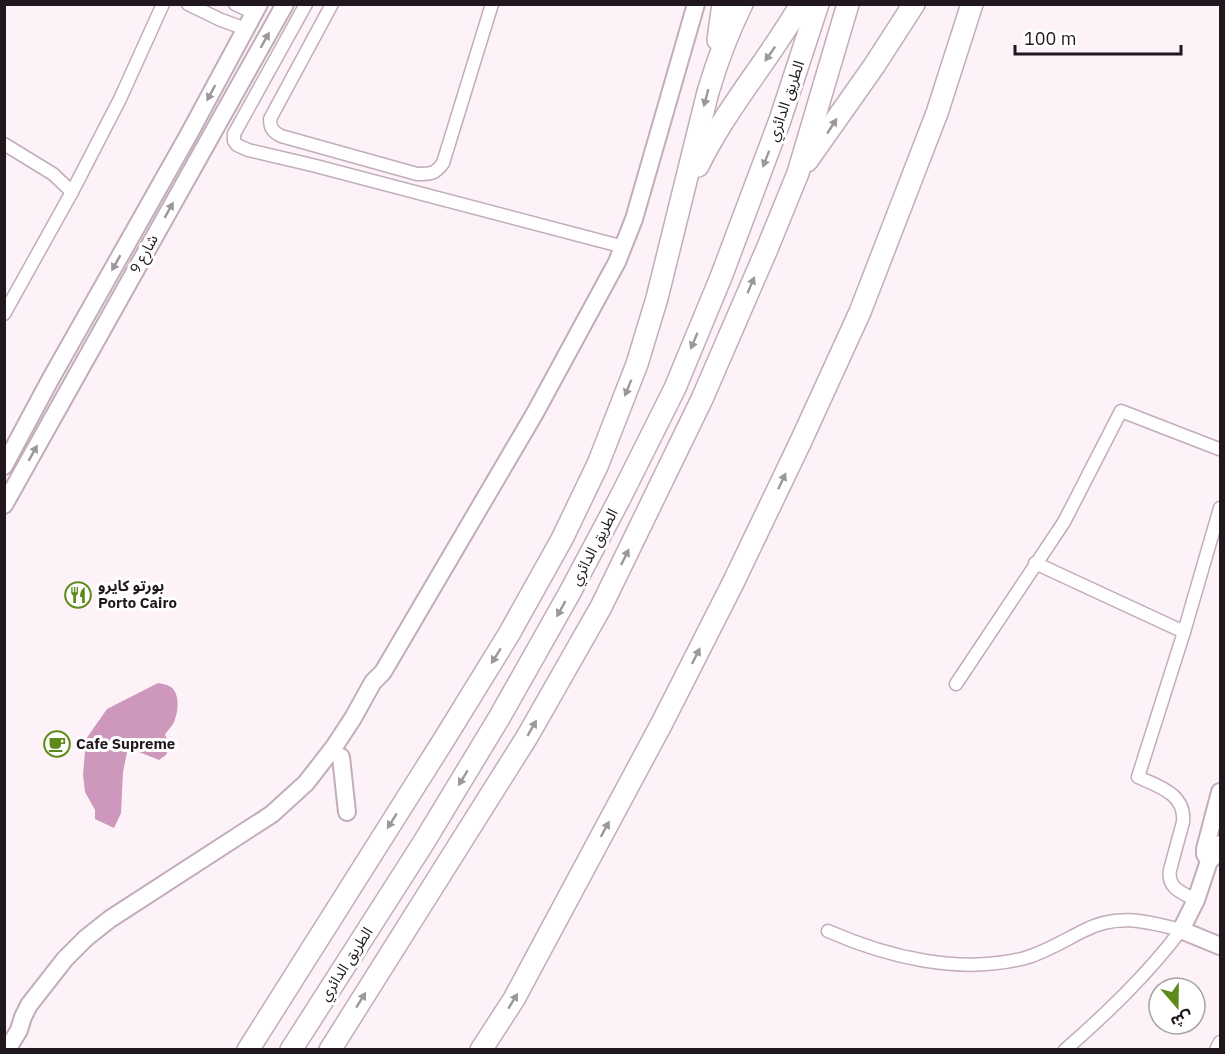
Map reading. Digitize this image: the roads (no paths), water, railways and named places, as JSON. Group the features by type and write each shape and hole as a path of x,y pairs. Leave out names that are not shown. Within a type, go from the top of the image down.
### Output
{"highway":[{"path":"716,65 723,4"},
{"path":"248,1050 509,634 562,539 598,464 637,364 657,298 708,92 716,65 742,4"},
{"path":"680,202 719,125 780,40 801,4"},
{"name":"الطريق الدائري","path":"291,1050 424,842 499,718 620,498 675,388 721,277 780,120 818,4"},
{"name":"الطريق الدائري","path":"330,1050 527,736 601,608 702,399 767,249 798,173 848,4"},
{"path":"798,173 874,66 914,4"},
{"path":"481,1050 514,999 662,723 801,441 860,312 937,113 972,4"}],"street":[{"path":"4,314 81,176 120,99 163,4"},
{"path":"188,4 246,29"},
{"path":"235,4 257,9"},
{"name":"شارع 9","path":"4,505 285,4"},
{"path":"306,4 234,134 234,141 237,145 248,150 624,247"},
{"path":"332,4 270,119 270,126 274,133 281,136 417,174 429,174 438,171 443,163 492,4"},
{"path":"60,973 76,948 98,928 259,822 295,794 326,760 373,682 383,672 535,413 624,247 696,4"},
{"name":"شارع 9","path":"4,466 257,9"},
{"path":"189,134 207,143"},
{"path":"4,144 53,174 72,192"},
{"path":"53,174 81,176"},
{"path":"50,380 67,392"},
{"path":"956,684 1055,536 1120,411 1220,452"},
{"path":"1196,900 1174,887 1169,877 1183,822 1181,804 1169,792 1138,777 1221,508"},
{"path":"1035,563 1184,632"},
{"path":"7,1050 19,1030 29,1005 60,973 108,933 283,818 312,792 341,757 377,694 383,672"},
{"path":"341,757 347,812"},
{"path":"1209,861 1205,849 1221,792"},
{"path":"1065,1050 1121,999 1167,948 1180,930 1196,900 1209,861 1217,854 1221,844"},
{"path":"828,931 862,945 897,955 933,962 969,964 1025,958 1059,945 1091,927 1115,920 1148,922 1180,930 1221,946"},
{"path":"1216,1050 1221,1041"}],"place":[{"name":"بورتو كايرو Porto Cairo","path":"78,595"},
{"name":"Cafe Supreme","path":"57,744"}]}
